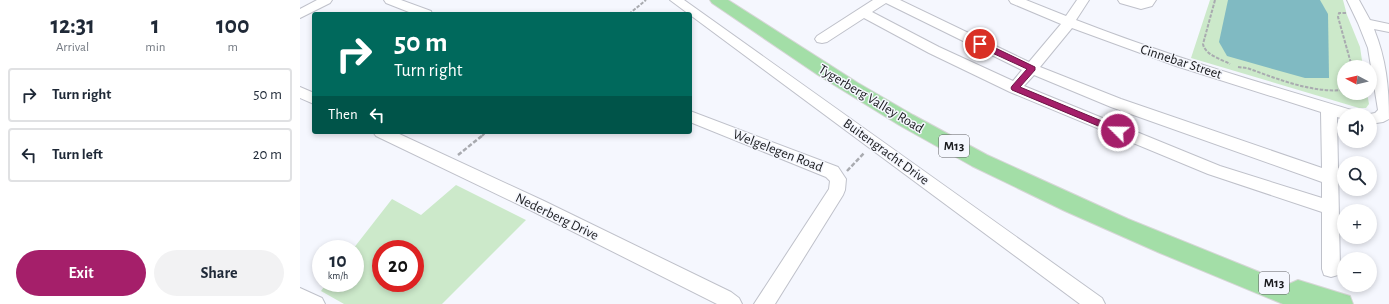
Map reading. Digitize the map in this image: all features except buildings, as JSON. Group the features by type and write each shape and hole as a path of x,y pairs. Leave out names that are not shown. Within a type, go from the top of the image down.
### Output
{"main road":[{"name":"Tygerberg Valley Road","path":"718,0 832,76 935,137 1038,188 1174,250 1311,304"},
{"name":"Tygerberg Valley Road","path":"1207,262 1341,304"}],"street":[{"path":"300,14 326,0"},
{"path":"390,0 421,12"},
{"name":"Buitengracht Drive","path":"676,0 1095,304"},
{"path":"822,39 882,0"},
{"path":"890,0 1032,69 1116,103 1330,178"},
{"name":"Cinnebar Street","path":"1015,0 1069,23 1156,55 1337,111"},
{"path":"1015,88 1069,23 1083,0"},
{"path":"1124,0 1141,5 1146,4 1150,0"},
{"path":"1351,6 1365,23 1375,48 1386,110 1385,114 1380,118"},
{"path":"863,12 934,50 1015,88 1214,170 1330,208"},
{"path":"1365,23 1389,28"},
{"path":"300,92 312,98"},
{"path":"1329,109 1331,269"},
{"name":"Welgelegen Road","path":"692,117 832,172 838,180 837,190 764,304"},
{"name":"Nederberg Drive","path":"385,134 538,206 724,298 732,304"},
{"path":"300,297 315,304"}],"path":[{"path":"631,12 646,0"},
{"path":"1215,0 1203,44 1204,49 1210,54 1235,69 1247,68 1272,77 1312,87 1337,90"},
{"path":"1350,60 1338,17 1339,13 1351,6"},
{"path":"447,164 484,134"},
{"path":"838,180 874,143"}],"green space":[{"path":"1210,0 1343,0 1347,15 1360,47 1362,60 1337,60 1337,100 1368,100 1369,104 1366,108 1359,108 1191,58"},
{"path":"456,185 526,220 442,304 344,304 323,292 364,292 364,240 360,240 392,199 421,215"}],"water":[{"path":"1228,0 1320,0 1328,14 1329,78 1305,78 1227,56 1219,42"}],"route":[{"path":"980,44 1032,69 1015,88 1118,131"}]}
